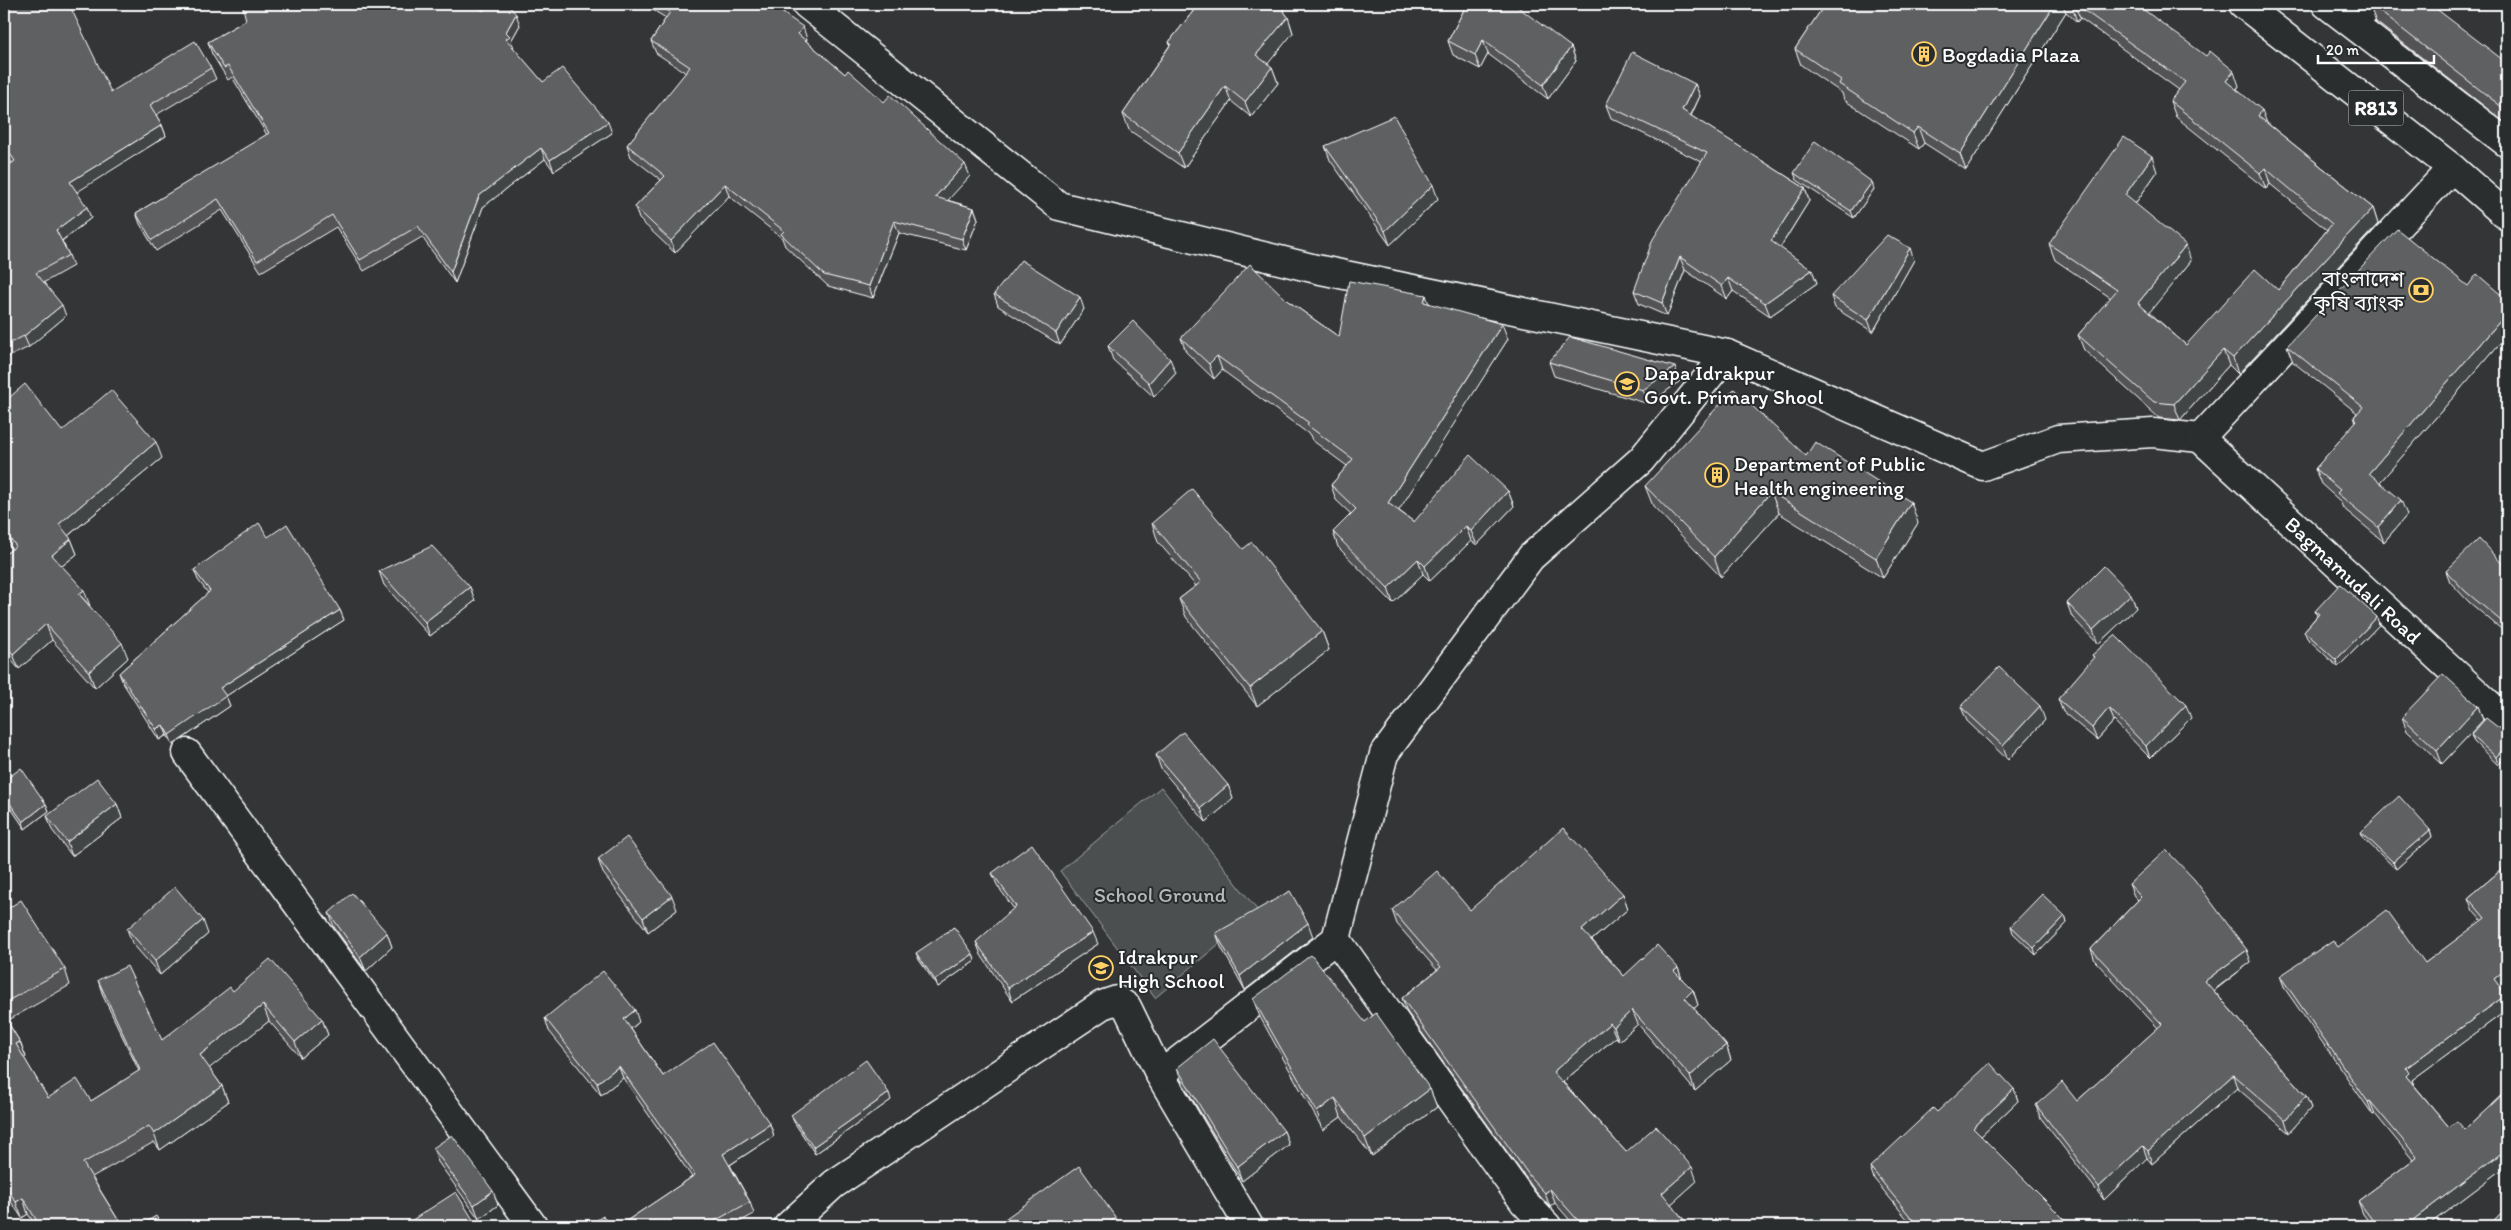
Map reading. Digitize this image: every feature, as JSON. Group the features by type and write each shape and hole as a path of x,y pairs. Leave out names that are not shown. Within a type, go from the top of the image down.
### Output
{"street":[{"path":"806,4 1059,206 1316,270 1727,354 1983,466 2058,439 2153,433 2200,438 2452,168"},
{"name":"R813","path":"2243,4 2452,168 2507,216"},
{"name":"R813","path":"2326,4 2507,143"},
{"path":"1160,1075 1336,940 1384,754 1531,557 1641,460 1727,354"},
{"name":"Bagmamudali Road","path":"2200,438 2507,721"},
{"path":"187,753 533,1226"},
{"path":"1336,940 1524,1202 1547,1226"},
{"path":"788,1226 834,1184 1102,1005 1117,1000 1127,1007 1160,1075 1249,1226"}],"lane":[{"path":"2356,28 2375,4"}],"green space":[{"name":"School Ground","path":"1161,787 1258,911 1155,998 1060,871"}],"building":[{"path":"4,4 69,4 111,92 195,41 211,68 150,105 162,125 70,182 87,207 56,230 69,255 36,273 62,305 24,336 4,346 4,169 15,161 4,145"},
{"path":"242,4 443,4 447,9 452,4 476,4 483,11 487,4 507,4 516,14 506,32 510,36 506,39 543,82 562,68 608,122 550,160 541,148 479,196 451,272 418,226 360,260 332,215 257,261 218,199 152,240 136,213 269,133 228,66 224,68 208,42 246,20"},
{"path":"658,4 770,4 803,27 798,34 845,74 848,70 884,102 890,95 965,164 935,197 974,208 962,239 894,221 869,286 824,275 781,234 784,231 725,184 671,241 635,207 665,176 627,145 690,67 651,41 670,12"},
{"path":"1199,4 1279,4 1288,17 1256,55 1272,67 1245,102 1225,86 1178,153 1123,114 1171,44 1169,42"},
{"path":"1467,4 1514,4 1571,47 1543,85 1483,40 1475,55 1448,41"},
{"path":"1825,4 2055,4 1960,154 1918,127 1913,133 1839,84 1841,80 1795,49"},
{"path":"2075,4 2136,4 2206,56 2210,51 2234,71 2226,81 2262,110 2258,116 2373,208 2233,358 2223,350 2174,404 2154,402 2078,335 2117,290 2049,244 2124,137 2152,156 2125,195 2186,245 2138,303 2186,345 2255,269 2278,290 2332,224 2265,168 2260,173 2170,101 2185,82"},
{"path":"2370,4 2430,4 2507,63 2507,111"},
{"path":"1632,52 1695,84 1682,110 1805,188 1771,241 1812,270 1765,303 1728,278 1722,286 1680,257 1662,303 1634,291 1653,239 1707,153 1606,105"},
{"path":"1394,116 1433,185 1385,231 1325,146"},
{"path":"1815,141 1872,182 1851,211 1794,173"},
{"path":"2397,229 2468,286 2477,274 2507,300 2507,313 2369,473 2401,500 2378,527 2337,493 2340,490 2315,469 2357,420 2354,417 2363,407 2287,346"},
{"path":"1887,235 1910,248 1868,320 1831,296"},
{"path":"1021,260 1080,297 1056,333 994,294"},
{"path":"1250,264 1288,301 1339,337 1349,281 1426,295 1424,302 1502,324 1388,503 1414,522 1470,455 1508,491 1471,531 1466,526 1425,566 1418,559 1388,588 1333,532 1356,509 1331,485 1353,459 1307,425 1309,423 1217,356 1209,364 1181,338"},
{"path":"1133,321 1170,359 1149,383 1108,346"},
{"path":"1570,337 1675,367 1643,390 1549,362"},
{"path":"25,384 62,431 111,390 156,442 59,524 71,539 52,555 84,590 79,594 122,643 89,672 46,624 13,654 4,643 4,555 16,546 4,531 4,402"},
{"path":"1734,389 1806,456 1815,442 1911,502 1876,558 1771,492 1714,557 1645,486"},
{"path":"1192,489 1243,549 1252,542 1322,631 1250,688 1179,599 1201,582 1152,523"},
{"path":"259,523 268,537 287,524 340,610 220,688 226,696 169,735 163,725 156,729 119,673 210,591 194,570"},
{"path":"2479,539 2507,569 2507,626 2465,591 2446,571"},
{"path":"432,546 470,587 425,622 379,571"},
{"path":"2104,566 2131,594 2093,630 2067,603"},
{"path":"2340,584 2377,617 2336,660 2304,631 2319,614 2315,611"},
{"path":"2115,635 2186,705 2146,746 2109,708 2092,728 2058,699 2094,657 2092,655"},
{"path":"1999,667 2040,706 2003,746 1961,707"},
{"path":"2443,674 2478,706 2437,750 2402,717"},
{"path":"2486,718 2500,729 2507,728 2507,745 2496,757 2471,735"},
{"path":"1183,732 1228,785 1201,808 1156,755"},
{"path":"21,768 46,804 23,822 4,795 4,781"},
{"path":"97,778 117,804 67,842 47,816"},
{"path":"2399,796 2430,830 2393,862 2361,832"},
{"path":"1563,828 1623,894 1582,930 1624,976 1657,945 1678,968 1674,971 1693,990 1685,998 1726,1045 1690,1076 1632,1010 1614,1027 1610,1023 1553,1072 1626,1152 1656,1126 1692,1167 1662,1193 1689,1226 1583,1226 1550,1189 1545,1193 1531,1178 1402,998 1441,967 1392,910 1437,871 1470,910"},
{"path":"627,837 672,896 643,918 598,859"},
{"path":"1032,844 1093,932 1008,988 976,942 1016,906 992,873"},
{"path":"2166,850 2194,879 2247,950 2205,981 2306,1096 2285,1120 2233,1075 2148,1151 2143,1146 2099,1187 2036,1105 2062,1082 2077,1101 2162,1024 2091,949 2141,897 2129,884"},
{"path":"2507,865 2507,968 2494,979 2506,995 2406,1068 2409,1073 2406,1076 2449,1127 2457,1121 2465,1130 2507,1090 2507,1149 2405,1226 2377,1226 2358,1201 2417,1157 2370,1101 2368,1102 2280,976 2333,940 2338,947 2387,910 2425,963 2485,918 2468,898"},
{"path":"175,887 203,920 155,961 127,929"},
{"path":"1290,891 1308,923 1240,976 1216,933"},
{"path":"352,893 387,933 360,957 329,913"},
{"path":"2042,894 2065,916 2034,948 2011,926"},
{"path":"21,900 65,969 4,1003 4,911"},
{"path":"954,927 973,954 935,980 916,953"},
{"path":"1311,955 1365,1022 1376,1013 1430,1089 1365,1138 1335,1098 1317,1112 1253,999"},
{"path":"270,959 322,1019 295,1042 263,1005 200,1055 222,1086 154,1134 149,1126 83,1163 122,1226 40,1226 23,1198 16,1202 4,1184 4,1016 20,1042 16,1044 48,1098 77,1079 91,1101 140,1070 98,980 127,966 162,1040 230,987 233,991"},
{"path":"603,971 635,1010 624,1019 663,1076 713,1042 770,1124 723,1154 750,1202 705,1226 619,1226 695,1175 619,1066 597,1083 545,1018"},
{"path":"1213,1039 1284,1131 1237,1167 1177,1068"},
{"path":"866,1060 889,1093 813,1147 791,1115"},
{"path":"1990,1063 2014,1089 1973,1128 2071,1226 1918,1226 1870,1167 1933,1108 1937,1112"},
{"path":"452,1135 493,1191 474,1205 433,1148"},
{"path":"1079,1166 1116,1218 1104,1226 995,1226"},
{"path":"456,1192 477,1226 403,1226"},
{"path":"2507,1207 2507,1226 2488,1226"},
{"path":"156,1216 162,1226 139,1226"},
{"path":"603,1216 609,1226 588,1226"}],"place":[{"name":"Bogdadia Plaza","path":"1924,54"},
{"name":"বাংলাদেশ কৃষি ব্যাংক","path":"2421,290"},
{"name":"Dapa Idrakpur Govt. Primary Shool","path":"1627,384"},
{"name":"Department of Public Health engineering","path":"1717,475"},
{"name":"Idrakpur High School","path":"1101,968"}]}
